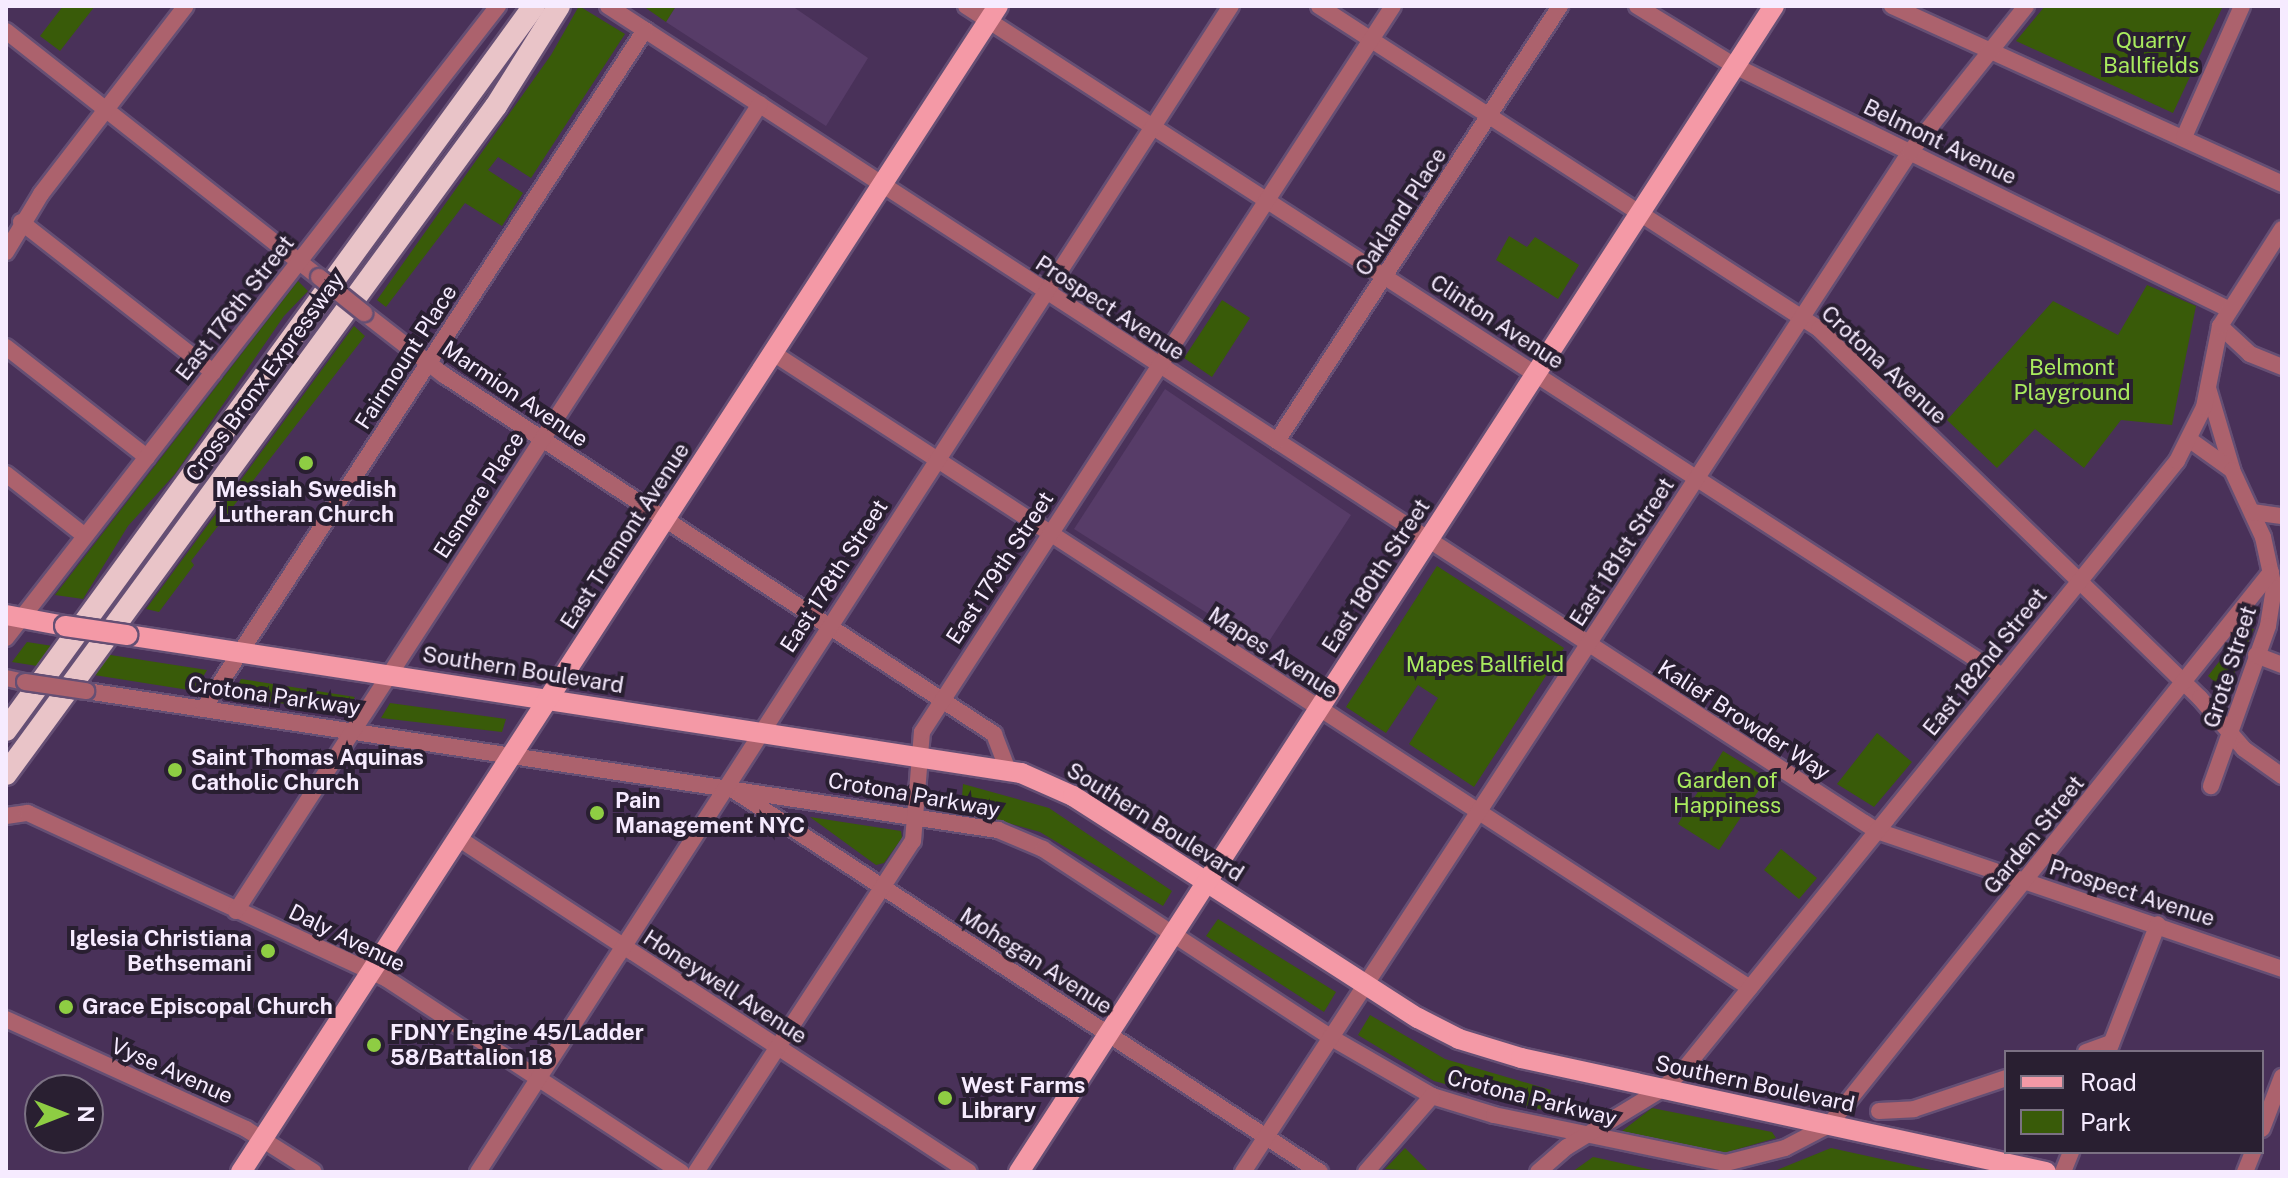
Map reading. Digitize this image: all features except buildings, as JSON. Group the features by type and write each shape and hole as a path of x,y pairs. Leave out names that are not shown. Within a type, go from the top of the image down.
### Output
{"highway":[{"name":"Cross Bronx Expressway","path":"6,730 534,6"},
{"name":"Cross Bronx Expressway","path":"6,774 490,115 559,6"}],"main road":[{"name":"East 180th Street","path":"1019,1172 1774,6"},
{"name":"East Tremont Avenue","path":"241,1172 993,13"},
{"name":"Southern Boulevard","path":"14,617 1008,770 1062,789 1367,986 1439,1030 1482,1048 2046,1172"}],"street":[{"path":"6,252 21,222 186,6"},
{"name":"East 176th Street","path":"6,638 14,617 85,536 498,6"},
{"name":"Prospect Avenue","path":"608,6 1588,645"},
{"name":"Clinton Avenue","path":"966,6 993,13 1154,126 2002,676"},
{"name":"East 178th Street","path":"478,1172 728,787 828,624 1231,6"},
{"name":"Crotona Avenue","path":"1319,6 1819,329 2185,683 2232,733 2282,776"},
{"name":"East 179th Street","path":"696,1172 913,841 922,732 1393,6"},
{"name":"Oakland Place","path":"1277,441 1560,6"},
{"name":"Belmont Avenue","path":"1637,6 1735,66 2228,309"},
{"path":"1892,6 2282,184"},
{"name":"East 181st Street","path":"1243,1172 1910,152 2026,6"},
{"path":"2184,137 2242,6"},
{"name":"Fairmount Place","path":"204,708 645,30"},
{"name":"Marmion Avenue","path":"6,31 428,363 998,737 1008,770"},
{"name":"Elsmere Place","path":"236,911 760,104"},
{"path":"21,222 213,372"},
{"name":"East 182nd Street","path":"1538,1172 1587,1135 1662,1089 1750,988 2079,581 2190,440 2208,388 2220,326 2228,309 2282,229"},
{"path":"2220,326 2250,354 2282,367"},
{"path":"6,347 147,457"},
{"name":"Mapes Avenue","path":"773,353 1750,988"},
{"name":"Grote Street","path":"2208,388 2232,470 2252,512 2271,572 2274,604 2234,713 2232,733 2211,786"},
{"name":"Grote Street","path":"2190,440 2232,470"},
{"path":"6,474 85,536"},
{"path":"2252,512 2282,516"},
{"name":"Garden Street","path":"1829,1125 2271,572"},
{"name":"Kalief Browder Way","path":"1588,645 1877,831"},
{"path":"2256,655 2282,665"},
{"name":"Crotona Parkway","path":"6,678 986,827 1023,839 1174,932 1330,1037 1432,1096 1587,1135 1726,1163 1785,1148 1829,1125"},
{"name":"Mohegan Avenue","path":"728,787 1320,1172"},
{"name":"Daly Avenue","path":"10,814 28,813 371,972 681,1172"},
{"name":"Prospect Avenue","path":"1877,831 2158,924 2282,969"},
{"name":"Honeywell Avenue","path":"458,838 969,1172"},
{"path":"2110,1048 2158,924"},
{"name":"Vyse Avenue","path":"6,1019 262,1138 314,1172"},
{"path":"2264,1124 2282,1077"},
{"path":"1879,1111 1914,1109 2004,1079"},
{"path":"1366,1172 1432,1096"}],"shaded area":[{"path":"676,6 792,6 868,58 826,126 666,22"},
{"path":"1165,389 1351,515 1264,649 1074,529"}],"green space":[{"path":"63,6 95,6 60,51 40,36"},
{"path":"579,6 625,34 531,178 498,157 488,170 523,193 502,226 465,203 386,307 377,300 551,55"},
{"path":"643,6 676,6 666,22"},
{"name":"Quarry Ballfields","path":"2045,6 2223,6 2173,113 2016,41"},
{"path":"1509,236 1527,247 1535,237 1579,265 1558,299 1496,260"},
{"path":"298,281 308,291 284,316 175,474 128,526 83,599 55,595"},
{"name":"Belmont Playground","path":"2147,285 2196,306 2172,425 2121,420 2084,468 2035,429 1997,468 1947,420 2053,301 2118,335"},
{"path":"1222,300 1250,318 1212,377 1184,358"},
{"path":"354,326 365,336 191,561 194,565 159,612 146,609"},
{"name":"Mapes Ballfield","path":"1437,566 1564,648 1474,787 1409,744 1438,698 1418,685 1386,733 1346,707"},
{"path":"2246,627 2254,629 2226,692 2208,676"},
{"path":"27,642 207,670 195,691 12,662"},
{"path":"241,679 355,697 345,713 233,696"},
{"path":"390,703 506,719 502,732 381,718"},
{"path":"1877,733 1912,762 1874,807 1837,784"},
{"name":"Garden of Happiness","path":"1723,751 1767,778 1719,850 1678,824"},
{"path":"963,784 1049,808 1172,891 1163,906 1040,832 961,810"},
{"path":"810,817 901,831 902,838 884,863 876,865"},
{"path":"1781,849 1817,878 1799,899 1764,870"},
{"path":"1218,919 1336,992 1324,1012 1206,936"},
{"path":"1370,1015 1445,1059 1551,1090 1547,1111 1434,1081 1358,1035"},
{"path":"1652,1108 1772,1132 1776,1138 1724,1153 1622,1131"},
{"path":"1405,1148 1429,1172 1385,1169"},
{"path":"1831,1148 1940,1172 1772,1172"},
{"path":"1593,1157 1598,1158 1661,1172 1572,1172"}],"place":[{"name":"Messiah Swedish Lutheran Church","path":"306,463"},
{"name":"Saint Thomas Aquinas Catholic Church","path":"175,770"},
{"name":"Pain Management NYC","path":"597,813"},
{"name":"Iglesia Christiana Bethsemani","path":"268,951"},
{"name":"Grace Episcopal Church","path":"66,1007"},
{"name":"FDNY Engine 45/Ladder 58/Battalion 18","path":"374,1045"},
{"name":"West Farms Library","path":"945,1098"}]}
